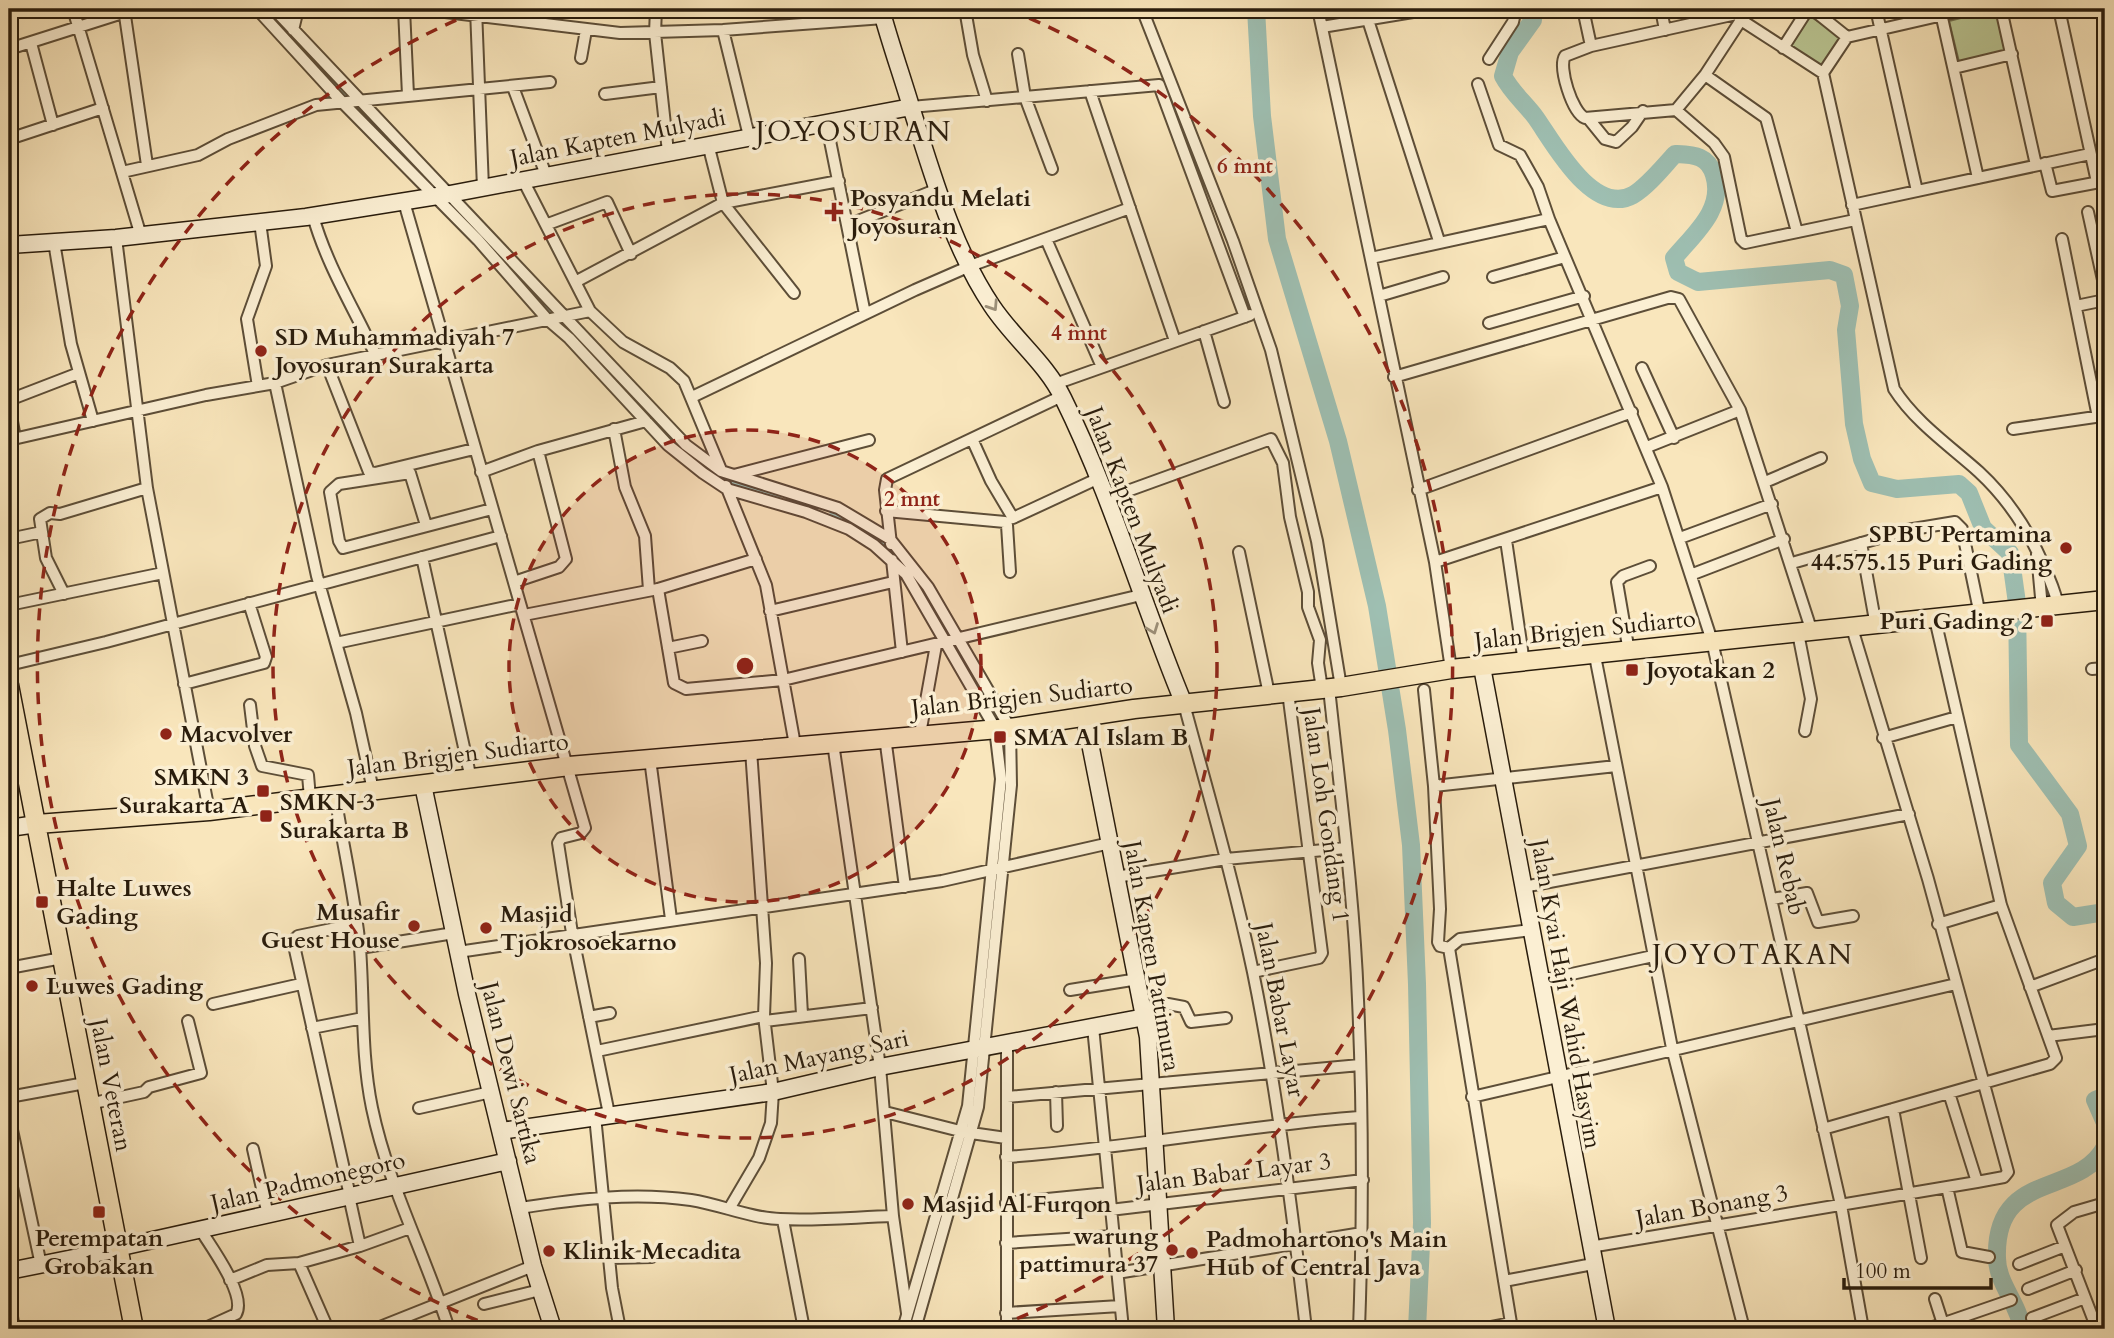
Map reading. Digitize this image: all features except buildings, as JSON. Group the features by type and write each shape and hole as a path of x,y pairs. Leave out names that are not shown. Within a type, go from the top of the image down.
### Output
{"main road":[{"path":"882,12 911,107"},
{"name":"Jalan Kapten Mulyadi","path":"10,242 141,236 313,216 483,188 911,107 938,189 970,266 992,306 1059,390 1108,498 1141,595 1184,704"},
{"name":"Jalan Brigjen Sudiarto","path":"37,824 209,811 569,766 1002,728 1338,687 1451,669 1595,656 1712,641 2105,600"},
{"name":"Jalan Kyai Haji Wahid Hasyim","path":"1482,667 1607,1329"},
{"name":"Jalan Veteran","path":"9,685 134,1329"},
{"name":"Jalan Kapten Pattimura","path":"1085,718 1144,1013 1152,1083 1166,1329"},
{"name":"Jalan Dewi Sartika","path":"424,785 458,952 491,1093 533,1266 553,1329"},
{"path":"9,828 37,824"},
{"name":"Jalan Mayang Sari","path":"501,1131 773,1092 880,1067 1093,1027 1144,1013"},
{"name":"Jalan Padmonegoro","path":"9,1271 508,1161"}],"street":[{"path":"73,9 141,236"},
{"path":"9,50 135,9"},
{"path":"257,9 403,149 455,216 686,445 721,472 838,508 890,543 916,569 949,641 920,734"},
{"path":"274,9 353,103 557,318 569,338 687,462 727,487 833,522 874,545 892,559 916,588 1002,728 997,869 979,1049 968,1106 967,1132 915,1329"},
{"path":"293,30 298,9"},
{"path":"404,9 408,95"},
{"path":"421,9 476,11 586,30 655,33 723,30 882,12 942,9"},
{"path":"539,23 542,9"},
{"path":"656,9 655,33 668,152"},
{"path":"965,9 973,55 987,100"},
{"path":"1142,9 1259,312 1304,482 1330,609 1338,687 1346,849 1358,999 1359,1117 1363,1180 1359,1329"},
{"path":"1318,9 1435,562 1451,669"},
{"path":"1489,59 1513,22 1516,9"},
{"path":"1583,9 1591,46"},
{"path":"1661,9 1665,30"},
{"path":"1783,48 1810,9 1847,37"},
{"path":"1876,9 1917,191"},
{"path":"1823,74 1847,37 1941,12 1969,9"},
{"path":"2001,9 2041,164 2052,191 2101,182 2090,153 2059,9"},
{"path":"1322,27 1425,10"},
{"path":"123,11 148,165"},
{"path":"476,11 483,188"},
{"path":"1941,12 1978,178"},
{"path":"1676,110 1705,75 1729,36 1737,14"},
{"path":"1643,111 1633,128 1616,142 1605,139 1588,118 1576,112 1562,60 1591,46 1737,14 1823,74 1894,389 1918,418 1998,493 2036,545 2036,609"},
{"path":"1716,19 1719,30 1729,36"},
{"path":"1368,20 1439,241"},
{"path":"581,58 586,30"},
{"path":"723,30 749,136"},
{"path":"31,43 53,125"},
{"path":"1018,54 1026,97 1052,169"},
{"path":"1954,68 2012,54"},
{"path":"1705,75 1766,118 1797,232"},
{"path":"122,172 198,155 228,139 302,109 408,95 550,82"},
{"path":"911,107 1159,85 1245,317"},
{"name":"Jalan Rebab","path":"1478,85 1499,145 1517,152 1538,187 1549,219 1647,447 1693,574 1712,641 1841,1205 1856,1274 1863,1329"},
{"path":"513,87 546,175"},
{"path":"605,94 661,87"},
{"path":"1090,91 1175,341"},
{"path":"9,139 103,108"},
{"path":"1588,118 1676,110 1714,143 1724,157 1743,242 1855,220"},
{"path":"827,121 865,314"},
{"path":"708,144 723,203 794,293"},
{"path":"1852,205 2090,153"},
{"path":"523,180 590,310 623,342 678,373 692,397 766,585 795,745"},
{"path":"577,281 723,203 839,181"},
{"path":"848,225 938,189"},
{"path":"404,202 585,828 581,833 561,838 558,843 572,933 597,1051 602,1115 603,1196 620,1329"},
{"path":"548,224 606,202 631,254"},
{"path":"692,397 970,266 1130,208"},
{"path":"2088,212 2105,289"},
{"path":"313,216 326,258 348,294 376,356"},
{"path":"1371,258 1549,219"},
{"path":"258,386 247,319 266,266 260,222"},
{"path":"116,238 147,488 209,811"},
{"path":"1046,239 1102,367"},
{"path":"2013,429 2102,416 2062,239"},
{"path":"54,242 63,306 93,421"},
{"path":"1493,277 1565,257"},
{"path":"1379,296 1443,277"},
{"path":"1489,323 1584,296"},
{"path":"1394,377 1671,297 1679,299 1740,410 1792,563 1805,633 1811,699 1805,730"},
{"path":"2076,306 2105,300"},
{"path":"79,373 9,403 12,439 275,383 327,365 590,310"},
{"path":"902,652 893,582 887,479 972,439 1102,367 1259,312"},
{"path":"1204,331 1224,402"},
{"path":"327,365 369,472 375,473 474,449"},
{"path":"1642,369 1674,438"},
{"path":"275,383 320,583 373,790"},
{"path":"1647,447 1740,410"},
{"path":"1418,490 1632,412"},
{"path":"481,471 538,450 646,421"},
{"path":"614,429 625,486 645,536 653,590 674,683 679,688 783,680 1141,595"},
{"path":"972,439 991,481 1013,518 1099,478"},
{"path":"1108,498 1271,439 1283,463 1290,517 1308,593 1308,607 1320,640 1318,663 1338,687"},
{"path":"734,475 869,440"},
{"path":"514,582 559,567 566,559 538,450"},
{"path":"1765,482 1821,458"},
{"path":"425,522 410,473 339,484 330,492 339,541 343,548 492,509"},
{"path":"1435,562 1662,487"},
{"path":"64,594 46,558 42,533 43,516 147,488"},
{"path":"1679,538 1772,504"},
{"path":"887,511 1004,522 1010,572"},
{"path":"1792,563 1861,542 1955,522 1962,530 1980,615"},
{"path":"9,539 42,533"},
{"path":"9,664 174,624 501,536"},
{"path":"1693,574 1784,539"},
{"path":"1506,540 1524,663"},
{"path":"1861,542 1876,626"},
{"path":"2036,545 2036,609"},
{"path":"1239,552 1269,694"},
{"path":"422,557 471,779"},
{"path":"336,643 437,623 653,590 757,559"},
{"path":"1629,652 1617,582 1623,576 1650,566"},
{"path":"9,605 163,573"},
{"path":"770,611 893,582"},
{"path":"184,684 264,663 265,657 249,603"},
{"path":"1822,1129 2055,1061 2049,1036 2001,905 1935,619"},
{"path":"1852,628 1883,738 1909,814 1983,1083"},
{"path":"668,648 702,641"},
{"path":"1595,656 1672,1048 1744,1329"},
{"path":"2092,669 2105,668"},
{"path":"1424,690 1434,786 1440,909 1438,942 1440,946 1449,948"},
{"name":"Jalan Loh Gondang 1","path":"1253,972 1321,956 1318,904 1288,692"},
{"name":"Jalan Babar Layar","path":"1184,704 1253,972 1280,1123 1306,1329"},
{"path":"250,705 258,759 266,768 307,775 310,798"},
{"path":"1883,738 1957,717"},
{"path":"885,737 905,887"},
{"path":"833,743 880,1067 893,1216 907,1315"},
{"path":"729,1209 767,1141 773,1092 765,1018 766,963 751,750"},
{"path":"650,759 671,919"},
{"path":"1434,786 1616,766"},
{"path":"335,795 360,948 370,1100 393,1186 449,1329"},
{"path":"1523,887 1909,814"},
{"path":"458,952 572,933 905,887 1110,844"},
{"path":"1116,877 1226,859 1346,849"},
{"path":"1772,899 1807,894 1818,922 1853,916"},
{"path":"1938,924 2001,905"},
{"path":"356,924 293,939 360,1246"},
{"path":"1449,948 1460,939 1531,930"},
{"path":"360,948 454,933"},
{"path":"1449,948 1512,1326 1480,1329"},
{"path":"1540,981 1653,956"},
{"path":"9,968 62,958"},
{"path":"799,959 802,1015"},
{"path":"2030,987 2105,959"},
{"path":"1070,990 1138,979"},
{"path":"213,1004 301,984"},
{"path":"1472,1097 1672,1048 1798,1022 1956,984"},
{"path":"1144,1013 1177,1004 1186,1010 1191,1022 1226,1018"},
{"path":"597,1051 765,1018 872,1008"},
{"path":"589,1017 610,1013"},
{"path":"312,1028 363,1018"},
{"path":"89,1104 144,1092 149,1087 201,1073 188,1021"},
{"path":"1093,1027 1123,1329"},
{"path":"2049,1036 2105,1029"},
{"path":"1007,1045 1007,1329"},
{"path":"1007,1097 1360,1065"},
{"path":"9,1097 85,1083"},
{"name":"Jalan Bonang 3","path":"1590,1247 2004,1177 2009,1168 1983,1083"},
{"path":"1056,1092 1057,1126"},
{"path":"419,1108 491,1093"},
{"path":"1949,1093 1977,1182"},
{"path":"1893,1109 1921,1258"},
{"path":"885,1112 967,1132 1006,1138"},
{"path":"9,1116 14,1162 41,1265"},
{"path":"1006,1157 1154,1142 1280,1123 1359,1117"},
{"path":"903,1329 967,1132"},
{"path":"253,1149 268,1214"},
{"name":"Jalan Babar Layar 3","path":"1110,1210 1363,1180"},
{"path":"1947,1187 1963,1253 1989,1257"},
{"path":"1006,1203 1108,1193"},
{"path":"520,1208 603,1196 661,1197 783,1220 893,1216"},
{"path":"2098,1328 2057,1222 2074,1212 2105,1203"},
{"path":"783,1220 804,1329"},
{"path":"230,1280 267,1265 299,1263 360,1246 410,1228"},
{"path":"200,1230 230,1280 239,1308 236,1314 203,1329"},
{"path":"1117,1273 1362,1233"},
{"path":"1006,1243 1113,1236"},
{"path":"2019,1264 2065,1246"},
{"path":"610,1258 652,1257"},
{"path":"299,1263 328,1329"},
{"path":"1504,1281 1593,1264"},
{"path":"375,1329 533,1266"},
{"path":"2028,1289 2077,1270"},
{"path":"484,1304 540,1290"},
{"path":"9,1298 14,1329"},
{"path":"2032,1318 2085,1298"},
{"path":"1935,1300 1943,1324"},
{"path":"1927,1329 2011,1300"},
{"path":"1006,1313 1121,1306"}],"green space":[{"path":"1996,9 2006,51 1959,62 1949,21"},
{"path":"1810,16 1841,37 1821,67 1790,46"}],"waterway":[{"path":"1256,9 1262,116 1277,239 1338,441 1377,606 1397,730 1411,845 1417,984 1422,1223 1417,1329"},
{"path":"1531,9 1533,20 1510,52 1503,76 1564,159 1589,187 1603,196 1618,199 1633,195 1650,182 1675,154 1699,157 1711,168 1716,187 1715,199 1706,220 1674,258 1678,272 1698,282 1830,270 1844,275 1850,306 1846,330 1854,424 1862,459 1872,483 1897,489 1959,484 1969,493 1983,528 2010,553 2017,603 2019,745 2070,814 2078,846 2052,883 2056,903 2073,917 2105,912"},
{"path":"329,74 444,198"},
{"path":"500,258 575,339"},
{"path":"699,464 723,479 778,494"},
{"path":"834,511 887,548 900,564"},
{"path":"911,576 949,632"},
{"path":"2105,1096 2095,1100 2105,1123"},
{"path":"2022,1329 2017,1311 2000,1276 1997,1258 2000,1230 2009,1210 2023,1197 2092,1163 2105,1147"}],"place":[{"name":"Posyandu Melati Joyosuran","path":"834,212"},
{"name":"SD Muhammadiyah 7 Joyosuran Surakarta","path":"261,351"},
{"name":"SPBU Pertamina 44.575.15 Puri Gading","path":"2066,548"},
{"name":"Puri Gading 2","path":"2047,621"},
{"name":"Joyotakan 2","path":"1632,670"},
{"name":"Macvolver","path":"166,734"},
{"name":"SMA Al Islam B","path":"1000,737"},
{"name":"SMKN 3 Surakarta A","path":"263,791"},
{"name":"SMKN 3 Surakarta B","path":"266,816"},
{"name":"Halte Luwes Gading","path":"42,902"},
{"name":"Musafir Guest House","path":"414,926"},
{"name":"Masjid Tjokrosoekarno","path":"486,928"},
{"name":"Luwes Gading","path":"32,986"},
{"name":"Masjid Al Furqon","path":"908,1204"},
{"name":"Perempatan Grobakan","path":"99,1212"},
{"name":"warung pattimura 37","path":"1172,1250"},
{"name":"Klinik Mecadita","path":"549,1251"},
{"name":"Padmohartono's Main Hub of Central Java","path":"1192,1253"}],"district":[{"name":"JOYOSURAN","path":"854,132"},
{"name":"JOYOTAKAN","path":"1753,955"}]}
